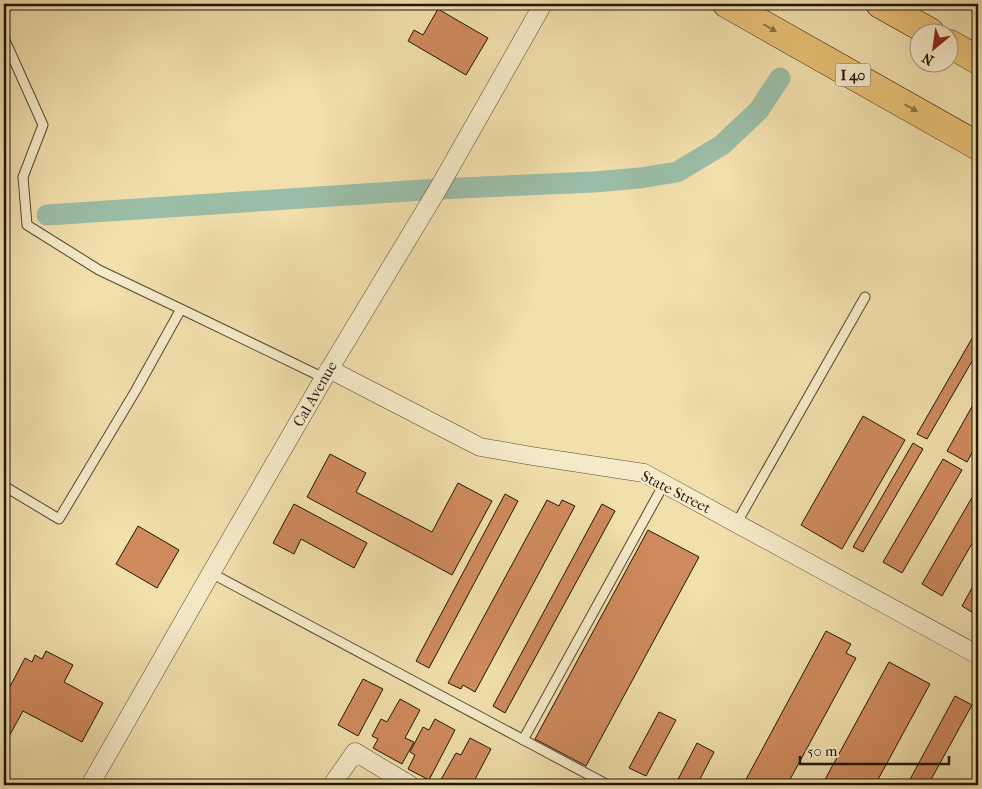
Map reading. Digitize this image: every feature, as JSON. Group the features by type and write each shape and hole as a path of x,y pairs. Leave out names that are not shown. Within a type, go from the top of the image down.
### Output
{"highway":[{"name":"I 40","path":"727,4 978,146"},
{"path":"880,4 912,22"},
{"path":"960,50 978,60"}],"street":[{"name":"Cal Avenue","path":"90,785 327,374 438,189 543,4"},
{"name":"State Street","path":"327,374 480,447 644,473 978,655"},
{"path":"332,785 355,752 410,785"}],"lane":[{"path":"4,38 43,125 23,177 27,225 100,270 181,309 327,374"},
{"path":"736,524 865,296"},
{"path":"4,486 60,519 181,309"},
{"path":"523,740 664,484"},
{"path":"211,573 608,785"}],"building":[{"path":"438,9 488,38 466,75 408,41 414,30 423,35"},
{"path":"978,328 978,351 927,439 917,434"},
{"path":"978,396 978,442 967,462 947,451"},
{"path":"863,416 905,440 842,549 801,525"},
{"path":"913,443 923,449 863,552 853,547"},
{"path":"330,454 366,473 356,492 432,532 458,483 492,501 452,575 307,497"},
{"path":"943,459 962,470 902,573 883,562"},
{"path":"978,487 978,533 942,596 922,584"},
{"path":"505,494 518,501 429,668 416,661"},
{"path":"547,500 559,506 562,500 575,506 475,692 463,685 461,689 448,683"},
{"path":"294,504 367,543 354,568 301,539 294,554 273,543"},
{"path":"602,504 615,511 505,713 493,706"},
{"path":"138,526 179,550 157,588 116,564"},
{"path":"648,530 699,557 586,766 535,739"},
{"path":"978,577 978,616 962,606"},
{"path":"826,631 851,644 846,653 856,658 787,785 743,785"},
{"path":"46,651 73,665 64,682 103,703 82,742 23,711 7,740 4,739 4,698 25,658 32,662 35,655 42,659"},
{"path":"889,662 930,684 875,785 822,785"},
{"path":"363,679 383,689 358,736 338,725"},
{"path":"955,696 972,705 928,785 907,785"},
{"path":"400,699 420,710 405,738 414,742 402,764 373,748 378,739 372,736 381,719 387,722"},
{"path":"659,712 676,720 646,776 629,768"},
{"path":"435,719 455,730 429,780 408,769 415,755 410,752 423,727 429,730"},
{"path":"470,738 491,749 472,785 443,785 439,783 456,753 461,755"},
{"path":"697,743 714,752 697,785 675,785"}],"waterway":[{"path":"47,215 438,189 594,182 640,178 677,172 722,145 759,110 780,78"}]}
